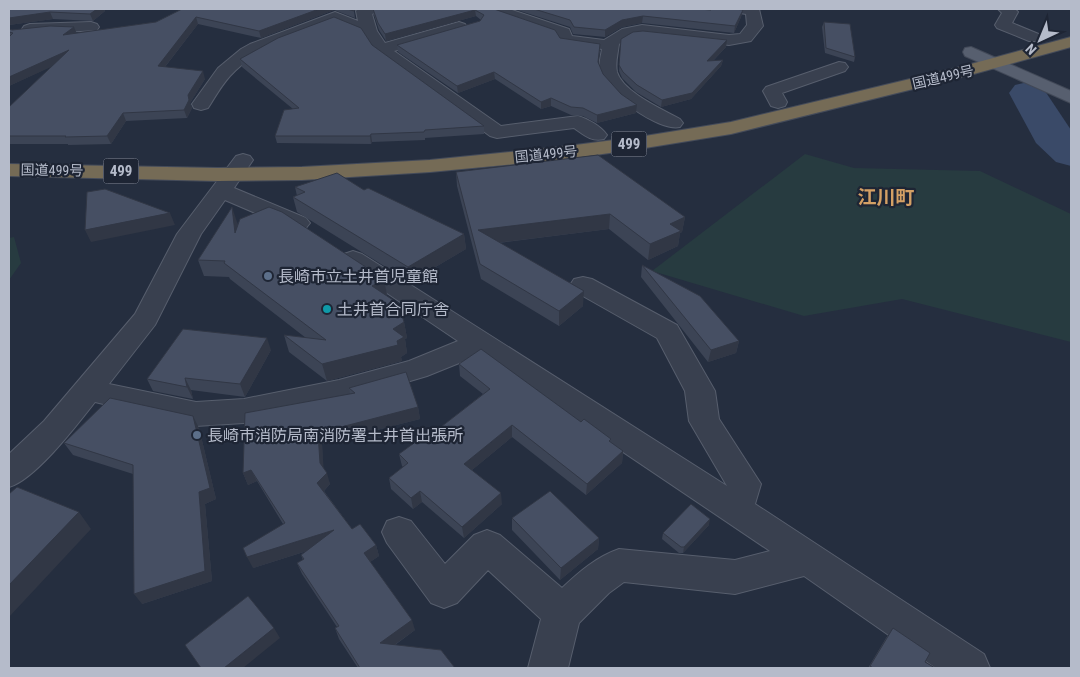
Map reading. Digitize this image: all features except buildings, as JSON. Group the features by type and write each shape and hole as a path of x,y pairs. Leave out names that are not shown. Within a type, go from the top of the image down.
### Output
{"highway":[{"name":"国道499号","path":"1003,57 1035,38 1071,28"},
{"name":"国道499号","path":"9,170 232,174 340,172 440,166 571,152 688,136 760,122 1003,57 1071,42"},
{"name":"国道499号","path":"9,156 232,174 365,157 486,148 597,135 673,123 778,102 971,52"}],"main road":[{"path":"971,52 1003,57 1071,84"},
{"path":"1003,57 1071,98"}],"street":[{"path":"373,9 364,11 368,31 382,49 497,132 578,122 597,135"},
{"path":"495,9 562,32 566,40 611,45"},
{"path":"673,123 636,101 618,87 609,73 611,42 628,32 642,30 730,40 745,38 755,26 753,11 739,9"},
{"path":"1005,9 1010,12 1004,25 1035,38"},
{"path":"201,104 216,79 244,53 256,46 341,14 368,31"},
{"path":"24,19 14,30 53,26 91,27"},
{"path":"382,49 474,23"},
{"path":"778,102 772,91 839,67"},
{"path":"9,474 55,430 146,319 189,234 232,174 295,221 809,558 970,668"},
{"path":"583,285 667,332 700,391 704,421 744,484 736,510"},
{"path":"88,390 196,414 244,411 339,392 417,369 481,343"},
{"path":"399,532 444,590 487,546 562,613"},
{"path":"548,668 562,613 596,580 619,565 735,577 809,558"}],"green space":[{"path":"805,154 854,168 980,171 1071,214 1071,342 902,299 804,316 652,271"},
{"path":"14,237 21,263 9,280 9,238"}],"waterway":[{"path":"1028,93 1044,118 1051,134 1071,153"}],"place":[{"name":"長崎市立土井首児童館","path":"268,276"},
{"name":"土井首合同庁舎","path":"327,309"},
{"name":"長崎市消防局南消防署土井首出張所","path":"197,435"}],"district":[{"name":"江川町","path":"886,197"}]}
